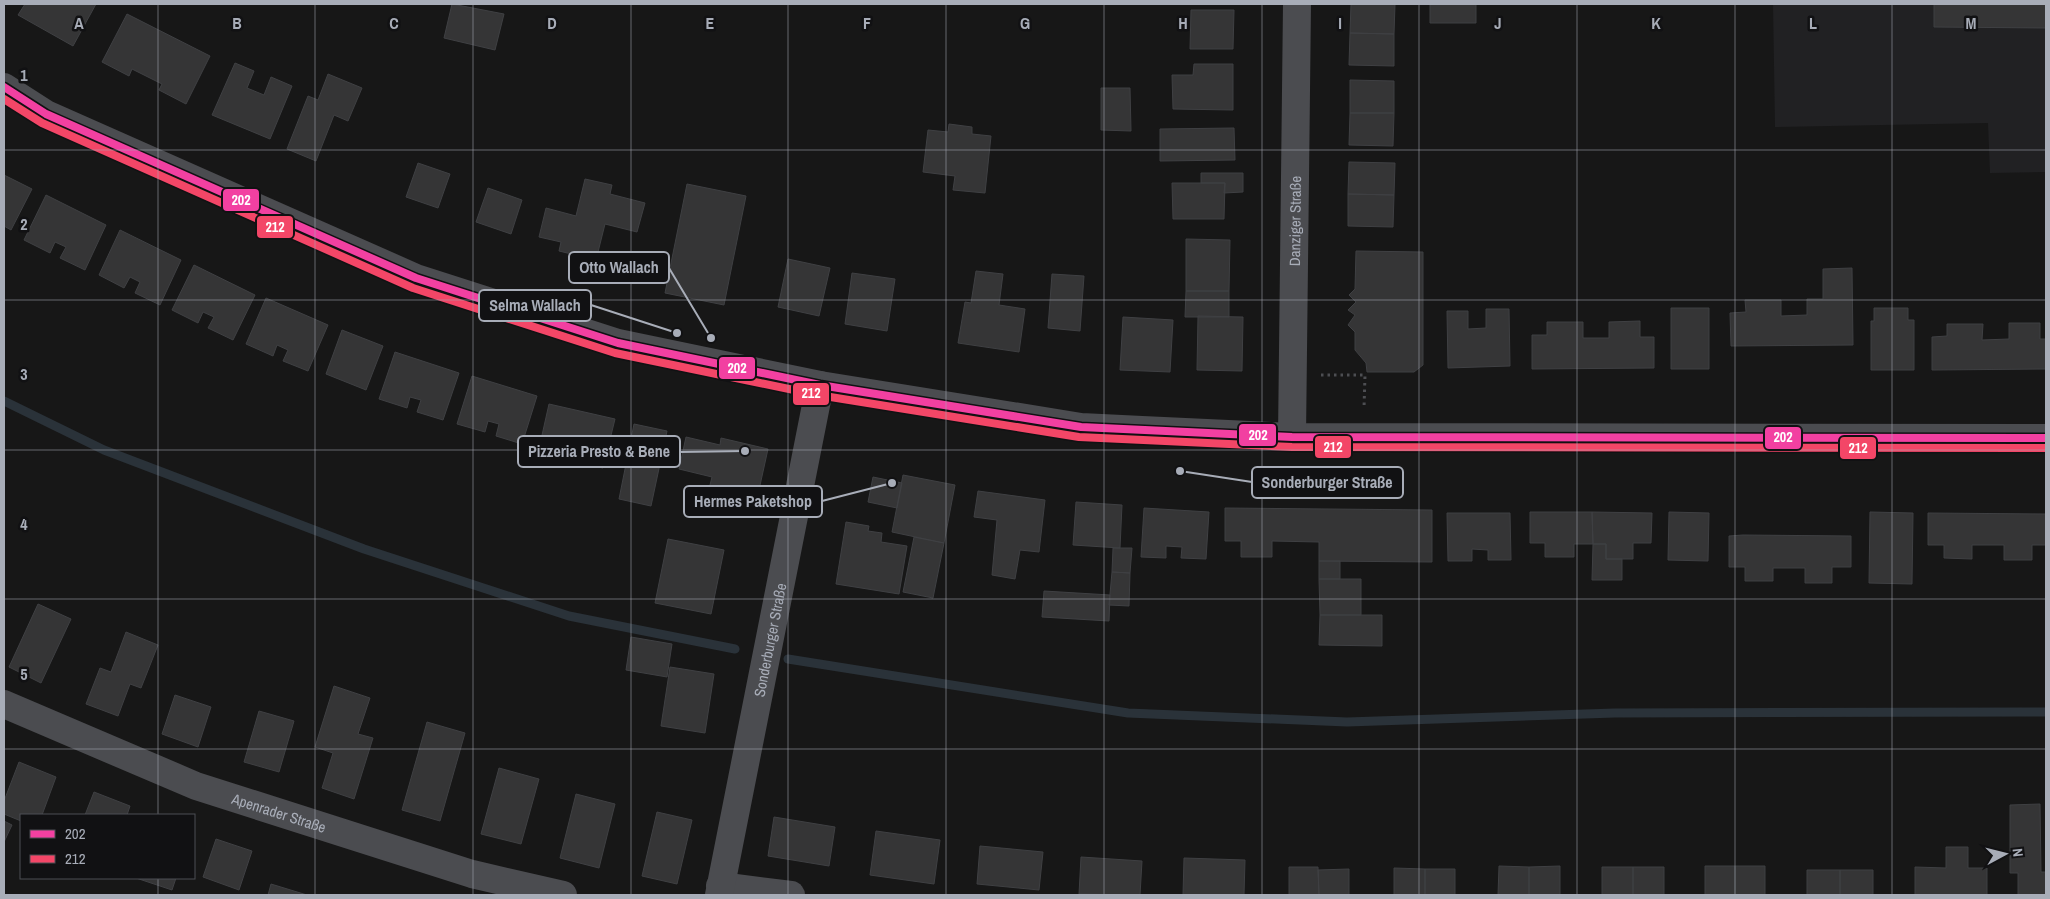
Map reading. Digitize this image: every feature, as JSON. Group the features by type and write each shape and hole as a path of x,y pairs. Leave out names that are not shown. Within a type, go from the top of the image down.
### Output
{"street":[{"name":"Danziger Straße","path":"1292,437 1298,4"},
{"path":"4,87 46,114 416,278 618,343 820,385 1081,428 1292,437 2046,438"},
{"name":"Sonderburger Straße","path":"720,891 820,385"},
{"name":"Apenrader Straße","path":"4,704 196,786 472,874 563,895"},
{"path":"720,891 791,895"}],"path":[{"path":"1293,376 1365,375 1363,437"}],"shaded area":[{"path":"1773,4 2046,4 2046,172 1990,173 1988,123 1775,127"}],"building":[{"path":"25,4 96,4 73,46 18,15"},
{"path":"452,4 504,14 495,50 444,38"},
{"path":"1351,4 1395,4 1394,34 1350,33"},
{"path":"1430,4 1476,4 1476,23 1430,23"},
{"path":"1934,4 2046,4 2046,28 1934,27"},
{"path":"1191,10 1234,10 1233,49 1190,49"},
{"path":"127,14 210,56 186,104 159,90 162,84 132,69 129,76 102,62"},
{"path":"1350,33 1394,34 1394,66 1349,65"},
{"path":"235,63 254,71 247,88 264,95 271,77 292,86 270,139 212,115"},
{"path":"1194,64 1233,64 1233,110 1173,109 1172,75 1193,75"},
{"path":"328,74 362,88 348,121 334,115 316,161 287,149 308,96 318,100"},
{"path":"1350,80 1394,81 1394,113 1350,113"},
{"path":"1101,88 1130,88 1131,131 1101,130"},
{"path":"1350,113 1394,113 1393,146 1349,145"},
{"path":"949,124 972,127 972,134 991,136 985,193 953,190 955,176 923,172 928,130 948,132"},
{"path":"1234,128 1235,160 1160,161 1160,129"},
{"path":"1349,162 1395,163 1394,195 1348,194"},
{"path":"418,163 450,174 438,208 406,197"},
{"path":"1201,173 1243,173 1243,192 1224,193 1225,183 1201,183"},
{"path":"4,175 32,189 11,230 4,226"},
{"path":"585,179 612,185 610,194 645,203 637,232 605,224 596,260 559,251 561,242 539,237 546,208 576,216"},
{"path":"1172,183 1225,183 1224,219 1173,219"},
{"path":"687,184 746,196 724,305 665,293"},
{"path":"488,188 522,200 511,234 476,222"},
{"path":"1348,194 1394,195 1393,227 1348,226"},
{"path":"46,195 106,225 85,270 60,258 66,247 55,242 50,253 24,240"},
{"path":"120,230 181,260 160,305 135,293 140,282 130,277 124,288 99,275"},
{"path":"1186,239 1230,240 1229,291 1186,291"},
{"path":"1356,251 1423,252 1423,365 1414,372 1367,372 1366,363 1355,350 1355,332 1348,325 1355,315 1348,310 1356,302 1349,295 1355,289"},
{"path":"788,259 830,268 819,316 778,307"},
{"path":"194,265 255,295 233,340 208,328 214,317 203,312 198,323 172,310"},
{"path":"1852,268 1853,345 1731,346 1730,313 1746,312 1745,300 1781,300 1781,316 1807,315 1807,299 1823,299 1823,269"},
{"path":"976,271 1003,274 999,305 1025,309 1019,352 958,343 965,302 971,303"},
{"path":"852,273 895,279 887,331 845,324"},
{"path":"1052,274 1084,276 1080,331 1048,328"},
{"path":"1186,291 1229,291 1229,317 1185,317"},
{"path":"266,298 328,325 308,371 283,361 288,350 277,345 273,356 246,344"},
{"path":"1671,308 1709,308 1709,369 1671,369"},
{"path":"1874,308 1908,308 1908,320 1914,320 1914,370 1871,370 1871,321 1874,321"},
{"path":"1486,309 1509,309 1510,366 1448,368 1447,311 1468,311 1468,329 1486,328"},
{"path":"1198,316 1243,317 1242,371 1197,370"},
{"path":"1123,317 1173,320 1170,372 1120,370"},
{"path":"1640,321 1640,337 1654,337 1654,368 1532,369 1532,335 1547,335 1547,322 1583,322 1583,338 1609,338 1609,322"},
{"path":"2009,323 2040,323 2040,339 2046,339 2046,369 1932,370 1932,337 1947,336 1947,324 1983,324 1982,340 2009,339"},
{"path":"342,330 383,346 366,390 326,374"},
{"path":"395,352 459,373 443,420 417,412 421,400 410,397 407,408 379,399"},
{"path":"472,376 537,396 522,444 496,436 499,424 488,421 485,432 457,424"},
{"path":"549,404 615,419 603,468 577,462 580,450 568,448 565,459 538,453"},
{"path":"634,424 667,431 651,506 619,499"},
{"path":"686,437 720,445 721,438 768,449 757,499 709,489 712,477 679,469"},
{"path":"903,475 955,485 944,543 892,532"},
{"path":"873,477 902,483 897,508 868,502"},
{"path":"978,491 1045,500 1039,552 1020,550 1015,579 992,575 997,520 974,517"},
{"path":"1076,502 1122,505 1120,548 1073,545"},
{"path":"1144,508 1209,512 1206,559 1181,558 1182,547 1166,546 1166,558 1141,557"},
{"path":"1225,508 1432,510 1432,562 1319,561 1319,542 1272,541 1272,557 1241,557 1241,541 1225,541"},
{"path":"1530,512 1592,512 1593,544 1574,544 1574,557 1545,557 1545,543 1530,543"},
{"path":"1592,512 1652,513 1651,543 1633,543 1633,559 1606,559 1606,544 1593,544"},
{"path":"1669,512 1709,513 1708,561 1668,560"},
{"path":"1870,512 1913,513 1912,584 1869,583"},
{"path":"1447,513 1510,513 1511,560 1488,560 1488,550 1472,549 1472,561 1448,561"},
{"path":"1928,513 2046,514 2046,545 2032,545 2032,560 2004,560 2004,545 1972,545 1972,559 1944,558 1944,545 1928,545"},
{"path":"846,522 869,526 868,531 882,533 881,542 907,546 899,594 836,584"},
{"path":"1729,536 1851,536 1851,567 1832,567 1832,583 1805,583 1805,568 1773,568 1773,581 1745,581 1745,567 1729,567"},
{"path":"914,537 944,543 933,598 903,592"},
{"path":"668,539 724,550 711,614 655,603"},
{"path":"1593,544 1606,544 1606,559 1622,559 1622,580 1592,580"},
{"path":"1113,548 1132,548 1130,573 1112,572"},
{"path":"1319,561 1340,561 1340,579 1319,579"},
{"path":"1112,572 1130,573 1129,606 1109,605"},
{"path":"1319,579 1361,579 1361,615 1320,615"},
{"path":"1044,591 1110,595 1109,621 1042,617"},
{"path":"38,604 71,619 41,683 9,667"},
{"path":"1320,615 1382,615 1382,646 1319,645"},
{"path":"126,632 158,645 141,688 130,684 118,716 86,704 100,668 111,672"},
{"path":"631,637 672,644 667,677 626,670"},
{"path":"670,667 714,674 705,733 661,726"},
{"path":"334,686 370,698 358,734 373,738 354,799 322,788 333,753 315,747"},
{"path":"175,695 211,707 198,747 162,734"},
{"path":"259,711 294,721 279,772 244,762"},
{"path":"427,722 465,733 440,821 402,810"},
{"path":"19,762 56,777 42,814 20,814 20,821 4,814 4,801"},
{"path":"499,768 539,779 521,844 481,834"},
{"path":"94,792 130,806 127,814 85,814"},
{"path":"576,794 615,804 599,868 560,858"},
{"path":"2040,804 2041,872 2046,872 2046,895 2018,895 2018,873 2010,873 2010,805"},
{"path":"657,812 692,820 677,884 642,876"},
{"path":"774,817 835,827 829,866 768,856"},
{"path":"4,821 12,825 4,842"},
{"path":"876,831 940,840 934,884 870,875"},
{"path":"216,839 252,851 239,890 203,877"},
{"path":"980,846 1043,852 1039,890 977,884"},
{"path":"1946,847 1968,847 1968,868 1987,868 1987,895 1915,895 1915,867 1946,868"},
{"path":"1081,857 1142,861 1140,895 1079,894"},
{"path":"1184,858 1245,860 1244,895 1183,895"},
{"path":"1499,866 1529,867 1529,895 1498,895"},
{"path":"1560,866 1560,895 1529,895 1529,867"},
{"path":"1705,866 1735,866 1735,895 1705,895"},
{"path":"1735,866 1765,866 1765,895 1735,895"},
{"path":"1289,867 1318,867 1319,895 1289,895"},
{"path":"1602,867 1633,867 1633,895 1602,895"},
{"path":"1633,867 1664,867 1664,895 1633,895"},
{"path":"1394,868 1425,869 1425,895 1394,895"},
{"path":"1349,869 1349,895 1319,895 1318,870"},
{"path":"1425,869 1455,869 1455,895 1425,895"},
{"path":"1807,870 1840,870 1840,895 1807,895"},
{"path":"1840,870 1873,870 1873,895 1840,895"},
{"path":"139,879 176,879 172,890"},
{"path":"271,884 307,895 268,895"}],"waterway":[{"path":"4,401 104,450 364,549 569,616 735,649"},
{"path":"788,659 1128,713 1347,722 1615,713 2046,712"}],"transit line":[{"name":"202","path":"4,87 46,114 416,278 618,343 820,385 1081,427 1292,437 2046,438"},
{"name":"212","path":"4,99 42,123 413,288 615,353 818,395 1079,437 1292,447 2046,448"}],"place":[{"name":"Selma Wallach","path":"677,333"},
{"name":"Otto Wallach","path":"711,338"},
{"name":"Pizzeria Presto & Bene","path":"745,451"},
{"name":"Sonderburger Straße","path":"1180,471"},
{"name":"Hermes Paketshop","path":"892,483"}]}
